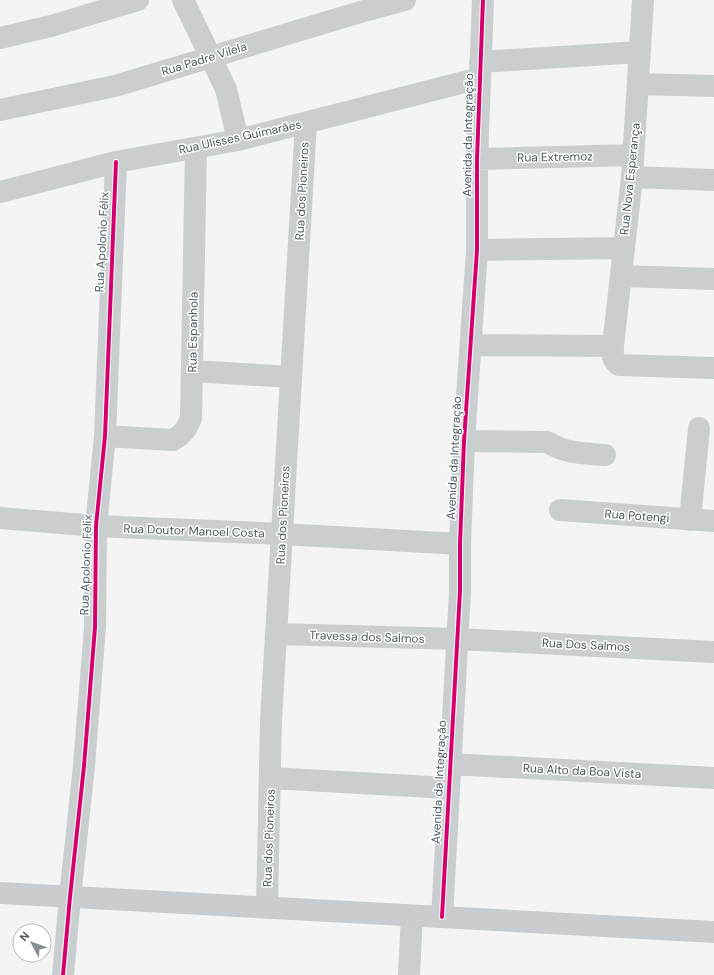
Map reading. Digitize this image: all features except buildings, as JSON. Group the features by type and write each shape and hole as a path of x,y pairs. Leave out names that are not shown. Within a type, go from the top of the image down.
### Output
{"main road":[{"path":"0,893 714,932"}],"street":[{"path":"0,38 51,26 138,0"},
{"path":"183,0 226,89 238,140"},
{"name":"Rua Padre Vilela","path":"0,110 115,86 211,56 405,0"},
{"name":"Avenida da Integração","path":"442,918 448,788 458,639 464,441 477,250 477,159 483,0"},
{"name":"Rua Nova Esperança","path":"613,352 623,248 632,177 639,84 643,0"},
{"name":"Rua Ulisses Guimarães","path":"0,192 116,162 238,140 306,123 480,70 640,52"},
{"path":"639,84 714,86"},
{"name":"Rua dos Pioneiros","path":"267,907 272,720 306,123"},
{"name":"Rua Espanhola","path":"105,436 173,440 182,435 191,418 196,148"},
{"name":"Rua Extremoz","path":"477,159 633,155"},
{"name":"Rua Apolonio Félix","path":"63,975 84,766 95,627 96,526 105,436 116,162"},
{"path":"632,177 714,180"},
{"path":"477,250 623,248"},
{"path":"621,276 714,279"},
{"path":"470,345 613,352 615,362 618,365 714,368"},
{"path":"192,371 291,377"},
{"path":"690,520 699,428"},
{"path":"464,441 547,442 566,452 605,455"},
{"name":"Rua Potengi","path":"560,510 714,521"},
{"name":"Rua Doutor Manoel Costa","path":"0,518 96,526 460,544"},
{"name":"Travessa dos Salmos","path":"277,634 458,639"},
{"name":"Rua Dos Salmos","path":"458,639 714,652"},
{"name":"Rua Alto da Boa Vista","path":"450,764 714,778"},
{"path":"270,778 448,788"},
{"path":"409,975 412,916"}],"cycle path":[{"path":"442,917 460,591 460,544 464,441 477,250 477,159 483,0"},
{"path":"63,975 84,766 95,627 96,526 105,436 116,162"}]}
